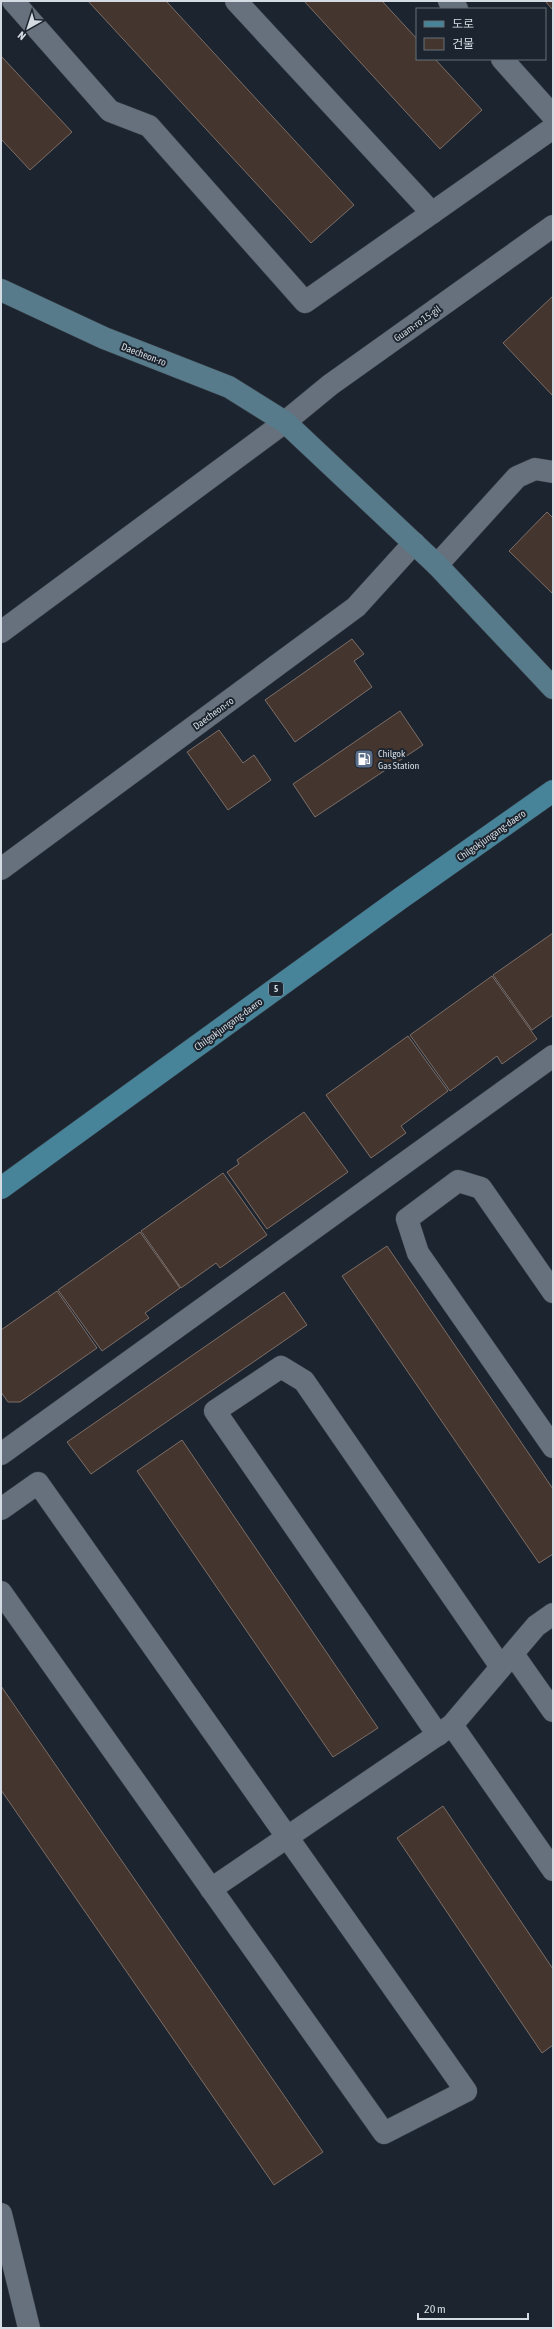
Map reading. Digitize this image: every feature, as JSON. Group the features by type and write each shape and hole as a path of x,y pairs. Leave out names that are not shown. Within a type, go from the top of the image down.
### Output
{"main road":[{"name":"Daecheon-ro","path":"1,290 104,338 229,387 285,422 437,565 553,688"},
{"name":"Chilgokjungang-daero","path":"1,1188 401,898 553,791"}],"street":[{"path":"13,1 110,111 148,126 305,302 553,128"},
{"path":"236,1 432,213"},
{"path":"503,60 553,116"},
{"name":"Guam-ro 15-gil","path":"285,422 330,385 553,226"},
{"path":"1,632 285,422"},
{"path":"437,565 517,477 536,469 553,472"},
{"name":"Daecheon-ro","path":"1,869 356,607 414,543"},
{"path":"1,1454 553,1056"},
{"path":"553,1292 481,1188 458,1181 407,1219 418,1253 553,1447"},
{"path":"553,1711 507,1660 304,1381 281,1367 215,1411 445,1730 553,1870"},
{"path":"1,1509 38,1483 466,2091 384,2133 1,1592"},
{"path":"211,1889 445,1730 536,1626 553,1614"},
{"path":"1,2214 29,2328"}],"building":[{"path":"88,1 166,1 354,205 311,243"},
{"path":"304,1 382,1 416,38 416,60 436,60 482,110 440,149"},
{"path":"545,1 553,1 553,10"},
{"path":"1,56 72,132 30,170 1,139"},
{"path":"553,296 553,396 503,343"},
{"path":"547,512 553,518 553,594 509,551"},
{"path":"352,639 364,654 354,661 372,687 295,742 265,700"},
{"path":"400,711 423,745 315,817 293,784"},
{"path":"219,730 243,763 254,755 271,780 228,810 187,752"},
{"path":"553,933 553,1015 532,1030 493,975"},
{"path":"492,976 537,1039 502,1064 497,1056 450,1091 410,1035"},
{"path":"408,1036 448,1091 401,1126 406,1133 371,1158 326,1095"},
{"path":"304,1112 348,1172 267,1229 227,1172 239,1164 237,1160"},
{"path":"223,1173 267,1235 220,1268 216,1263 181,1288 141,1231"},
{"path":"140,1232 180,1288 145,1313 149,1318 102,1351 58,1290"},
{"path":"387,1246 553,1489 553,1554 539,1563 342,1276"},
{"path":"57,1291 97,1348 20,1402 8,1402 1,1392 1,1330"},
{"path":"284,1292 307,1325 91,1474 67,1442"},
{"path":"182,1440 378,1728 333,1757 137,1471"},
{"path":"1,1686 323,2152 274,2185 1,1790"},
{"path":"443,1806 553,1969 553,2045 542,2053 397,1838"}],"place":[{"name":"Chilgok Gas Station","path":"364,759"}]}
